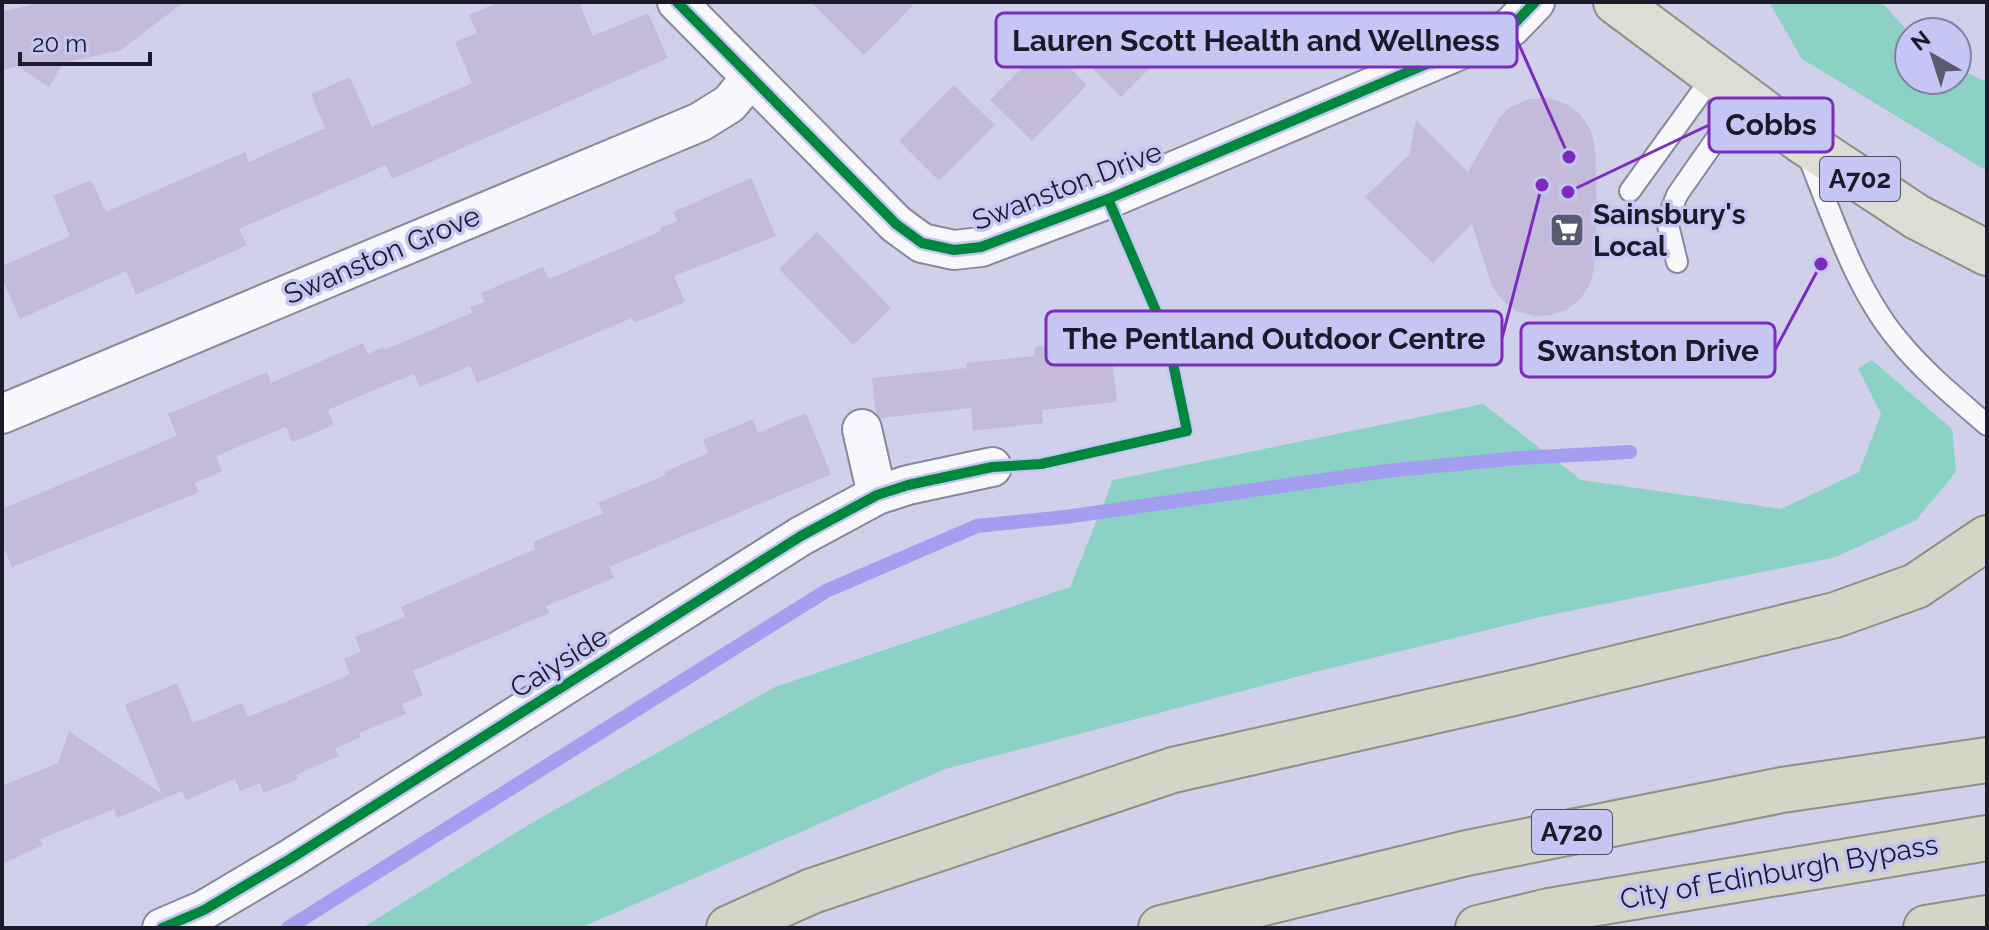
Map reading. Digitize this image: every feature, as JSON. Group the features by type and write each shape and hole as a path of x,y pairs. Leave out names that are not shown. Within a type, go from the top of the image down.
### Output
{"highway":[{"path":"729,928 812,891 1173,770 1513,693 1835,615 1916,586 1987,538"},
{"name":"A720","path":"1161,928 1467,853 1782,790 1987,760"},
{"name":"City of Edinburgh Bypass","path":"1478,928 1549,911 1987,838"},
{"path":"1926,928 1987,918"}],"main road":[{"name":"A702","path":"1616,2 1802,141 1917,217 1963,255 1987,282"},
{"name":"A702","path":"1917,217 1987,253"}],"street":[{"name":"Swanston Drive","path":"677,2 896,224 922,243 954,250 981,247 1108,199 1495,35 1511,27 1535,2"},
{"name":"Swanston Grove","path":"2,414 700,122 729,104 751,78"},
{"path":"862,429 877,495"},
{"name":"Caiyside","path":"162,928 204,910 290,859 801,536 877,495 992,467"}],"lane":[{"path":"1630,191 1729,87"},
{"path":"1677,262 1667,221 1729,87"},
{"path":"1802,141 1846,249 1896,339 1932,377 1987,425"}],"green space":[{"path":"1769,2 1881,2 1894,16 1893,96 1973,96 1973,75 1987,82 1987,171 1802,59"},
{"path":"1872,360 1952,429 1956,472 1916,520 1836,557 1540,617 1315,672 945,769 580,928 362,928 528,825 775,687 1070,587 1113,480 1483,404 1581,480 1781,509 1859,472 1881,414 1858,368"}],"building":[{"path":"43,2 184,2 121,50 63,63 49,87 17,66 2,70 2,12"},
{"path":"499,2 579,2 593,36 648,13 668,58 392,179 386,165 239,229 247,245 136,295 126,271 20,319 2,278 2,266 70,236 53,196 91,180 106,212 245,152 249,162 325,128 311,94 350,77 372,127 472,83 455,42 477,33 469,15"},
{"path":"811,2 916,2 864,55"},
{"path":"1130,20 1164,54 1121,97 1087,63"},
{"path":"1046,44 1087,85 1032,141 990,100"},
{"path":"954,85 995,125 939,181 899,141"},
{"path":"1548,98 1566,104 1581,115 1591,131 1595,149 1597,217 1594,269 1590,284 1581,298 1568,309 1552,315 1536,316 1518,312 1503,301 1492,286 1472,224 1433,263 1365,197 1409,155 1416,120 1468,172 1499,118 1512,106 1530,99"},
{"path":"751,178 776,236 674,276 685,302 634,323 632,318 477,383 470,366 420,387 414,374 328,410 334,425 292,442 286,427 216,456 222,471 195,483 199,492 12,567 2,544 2,509 177,436 168,414 267,372 271,383 363,343 368,354 383,347 384,350 472,313 470,307 485,302 481,293 543,267 549,279 661,231 660,228 677,221 673,212"},
{"path":"817,232 891,308 853,345 779,269"},
{"path":"1110,338 1117,402 1042,410 1043,423 973,431 971,408 880,418 876,412 872,378 967,368 966,363 1035,356 1034,347"},
{"path":"806,413 831,474 609,567 614,578 546,606 549,613 413,671 423,695 402,704 406,714 359,733 361,737 335,748 339,756 296,775 298,779 264,793 260,783 240,791 235,779 186,800 182,791 117,818 114,809 40,839 43,845 2,864 2,786 58,763 69,731 162,794 125,705 177,683 193,723 242,703 248,717 312,691 350,674 344,659 361,652 355,637 405,617 401,607 535,549 533,542 603,513 598,503 666,475 664,472 708,453 703,440 753,419 758,433"}],"waterway":[{"path":"288,928 826,591 977,526 1065,517 1386,471 1519,458 1630,452"}],"cycle path":[{"path":"677,2 896,224 922,243 954,250 981,247 1108,199 1495,35 1511,27 1535,2"},
{"path":"162,928 204,910 290,859 801,536 877,495 992,467 1041,464 1187,431 1168,339 1108,199"}],"place":[{"name":"Lauren Scott Health and Wellness","path":"1569,157"},
{"name":"The Pentland Outdoor Centre","path":"1542,185"},
{"name":"Cobbs","path":"1568,192"},
{"name":"Sainsbury's Local","path":"1567,230"},
{"name":"Swanston Drive","path":"1821,264"}]}
